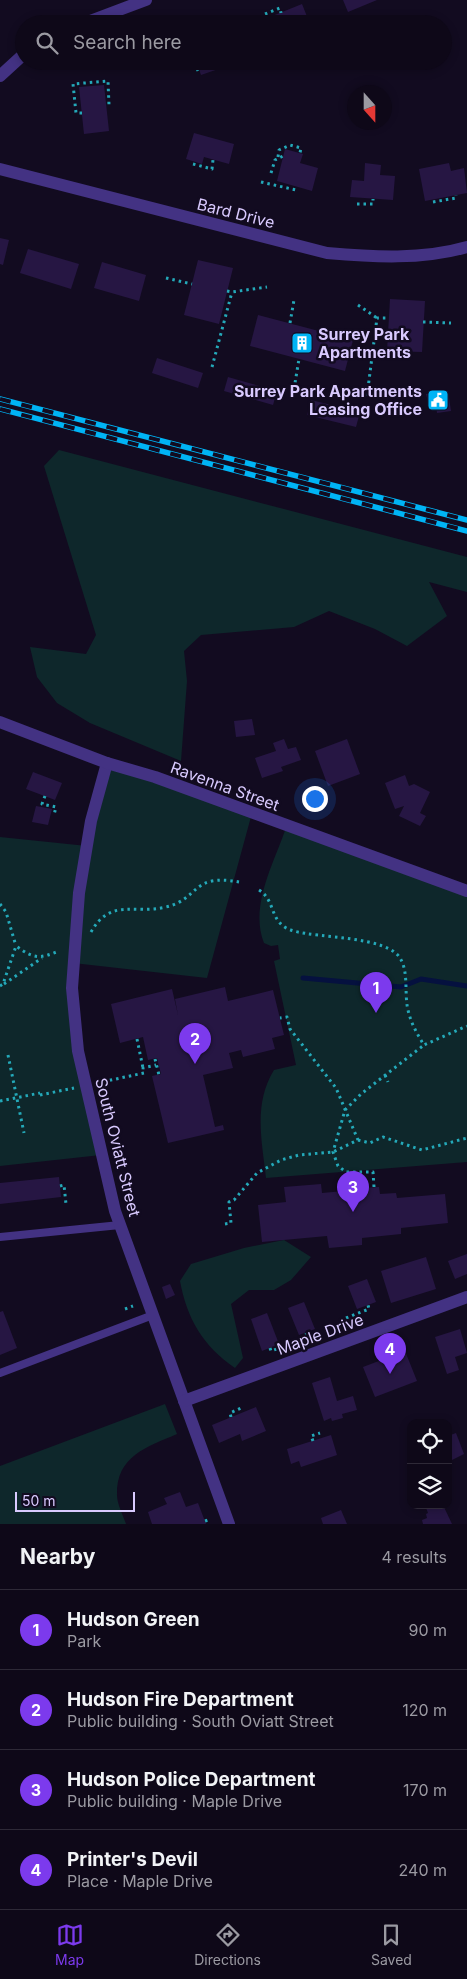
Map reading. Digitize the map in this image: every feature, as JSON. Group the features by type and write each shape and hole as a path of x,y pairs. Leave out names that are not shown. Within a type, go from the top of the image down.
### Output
{"street":[{"path":"106,15 146,0"},
{"path":"0,76 15,62"},
{"name":"Bard Drive","path":"0,169 327,252 370,257 432,255 467,248"},
{"name":"Ravenna Street","path":"0,722 107,763 164,781 467,891"},
{"name":"South Oviatt Street","path":"107,763 91,821 79,893 72,988 78,1051 95,1131 120,1225 229,1524"},
{"name":"Maple Drive","path":"184,1401 467,1297"}],"lane":[{"path":"0,1237 120,1225"},
{"path":"0,1374 153,1316"}],"path":[{"path":"266,14 280,8 282,13"},
{"path":"82,113 76,113 73,84 108,81 109,106 106,106"},
{"path":"271,173 279,150 290,145 301,148 300,153"},
{"path":"278,157 283,156"},
{"path":"193,164 212,168 214,160"},
{"path":"261,182 296,190 297,187"},
{"path":"433,202 456,198 456,195"},
{"path":"357,204 373,204 373,199"},
{"path":"166,278 192,284"},
{"path":"227,291 232,292 266,287"},
{"path":"212,367 232,292"},
{"path":"290,323 294,300"},
{"path":"358,305 377,318 389,318"},
{"path":"367,396 377,318"},
{"path":"423,322 451,323"},
{"path":"294,389 299,359"},
{"path":"45,796 42,804 56,807 54,815"},
{"path":"87,938 97,921 109,911 130,908 164,908 183,899 203,883 221,879 239,882"},
{"path":"259,890 267,897 280,925 286,929 296,932 362,940 395,952 404,968 408,1009 413,1026 424,1045"},
{"path":"0,904 6,912 13,929 16,946 2,985"},
{"path":"16,946 33,957 42,958"},
{"path":"2,985 42,958 59,951"},
{"path":"280,1018 287,1017 290,1029 336,1088 358,1140"},
{"path":"374,1187 373,1172 346,1172 338,1166 333,1152 345,1110 361,1094 424,1045 467,1026"},
{"path":"137,1039 143,1068"},
{"path":"8,1055 24,1133"},
{"path":"155,1059 159,1075"},
{"path":"385,1075 388,1082"},
{"path":"0,1101 40,1093"},
{"path":"225,1224 232,1223 229,1202 234,1200 257,1173 291,1157 333,1152 358,1140 370,1143 383,1137 422,1150 467,1138"},
{"path":"60,1186 64,1185 66,1204"},
{"path":"346,1318 369,1309 368,1305"},
{"path":"125,1309 134,1306"},
{"path":"306,1333 307,1336 322,1331"},
{"path":"270,1348 272,1351 288,1345"},
{"path":"231,1417 230,1413 241,1408"},
{"path":"312,1441 311,1436 320,1432"},
{"path":"205,1521 211,1519"}],"green space":[{"path":"59,450 467,557 467,592 429,582 447,616 407,646 375,629 329,611 294,627 201,635 184,651 187,681 181,761 90,723 57,703 37,677 30,647 86,654 96,635 44,466"},
{"path":"107,763 252,813 207,978 73,963 72,988 101,1155 0,1166 0,837 87,846"},
{"path":"287,825 467,891 467,1162 266,1178 261,1137 263,1096 274,1070 296,1065 274,961 280,959 278,945 271,946 264,943 260,929 260,914 265,884"},
{"path":"284,1240 311,1257 291,1280 274,1290 249,1290 231,1304 243,1358 235,1368 205,1341 198,1330 187,1308 180,1281 191,1264 244,1248"},
{"path":"165,1404 177,1434 135,1455 122,1471 118,1482 117,1498 126,1524 0,1524 0,1466"}],"building":[{"path":"343,0 377,0 348,12"},
{"path":"302,4 306,15 275,15"},
{"path":"199,70 216,70 201,75"},
{"path":"104,85 109,131 84,134 79,87"},
{"path":"194,133 234,144 229,164 204,157 202,164 186,159"},
{"path":"285,149 303,154 300,163 318,168 312,191 277,181"},
{"path":"365,163 381,165 380,175 395,176 393,200 350,197 352,180 364,181"},
{"path":"449,163 451,171 464,168 467,193 425,201 419,169"},
{"path":"0,238 9,240 3,265 0,264"},
{"path":"28,249 79,264 71,289 20,273"},
{"path":"198,260 233,268 219,324 184,315"},
{"path":"102,262 146,275 139,301 94,288"},
{"path":"390,299 425,301 422,352 387,351"},
{"name":"Surrey Park Apartments","path":"258,315 353,340 345,371 250,346"},
{"path":"157,358 203,373 198,388 152,373"},
{"path":"228,377 277,391 273,405 224,391"},
{"name":"Surrey Park Apartments Leasing Office","path":"448,391 451,411 437,413 436,405 429,406 426,394"},
{"path":"311,400 360,412 356,427 307,415"},
{"path":"252,719 255,735 236,737 234,721"},
{"path":"284,739 288,749 296,747 301,760 281,767 283,771 262,778 255,758 276,751 273,743"},
{"path":"347,739 360,774 328,786 315,751"},
{"path":"33,772 62,783 55,800 26,789"},
{"path":"405,775 409,786 414,784 430,792 420,813 426,816 420,826 399,816 404,806 395,809 385,783"},
{"path":"36,806 52,809 48,825 32,822"},
{"path":"225,987 228,1001 273,990 284,1035 272,1038 275,1049 243,1057 241,1050 229,1053 233,1068 203,1075 215,1127 223,1125 224,1130 168,1143 152,1076 161,1074 157,1058 148,1060 143,1037 120,1043 111,1004 172,989 178,1015 175,999"},
{"path":"59,1177 61,1197 0,1204 0,1183"},
{"path":"321,1184 322,1193 344,1191 345,1196 361,1195 361,1188 379,1187 380,1194 396,1193 397,1198 445,1194 448,1223 401,1228 401,1234 362,1238 362,1245 329,1248 327,1236 262,1242 258,1205 286,1202 284,1187"},
{"path":"467,1254 467,1274 455,1279 448,1261"},
{"path":"426,1257 436,1289 391,1303 381,1271"},
{"path":"367,1279 376,1302 357,1309 348,1286"},
{"path":"170,1284 175,1295 166,1299 162,1287"},
{"path":"304,1302 315,1329 299,1335 288,1308"},
{"path":"3,1311 17,1348 0,1355 0,1312"},
{"path":"267,1313 279,1344 262,1351 251,1319"},
{"path":"460,1329 467,1353 455,1357 459,1370 447,1374 435,1337"},
{"path":"405,1351 417,1381 375,1397 363,1367"},
{"path":"330,1377 337,1401 353,1396 357,1410 342,1414 343,1418 332,1421 331,1418 324,1421 312,1383"},
{"path":"256,1407 266,1431 242,1441 240,1434 219,1443 212,1425"},
{"path":"456,1433 464,1454 452,1460 452,1434"},
{"path":"331,1435 337,1455 301,1467 299,1461 291,1464 287,1449"},
{"path":"180,1492 186,1507 198,1503 206,1524 152,1524 148,1512 167,1504 164,1498"},
{"path":"426,1509 445,1509 452,1524 423,1524 422,1520 427,1518 426,1514 428,1513"},
{"path":"341,1510 347,1524 323,1524 321,1518"}],"waterway":[{"path":"303,978 401,987 421,979 467,986"}],"railway":[{"path":"0,399 467,520"},
{"path":"0,409 467,531"}],"place":[{"name":"Surrey Park Apartments","path":"302,343"},
{"name":"Surrey Park Apartments Leasing Office","path":"438,400"},
{"name":"Hudson Green","path":"376,1013"},
{"name":"Hudson Fire Department","path":"195,1064"},
{"name":"Hudson Police Department","path":"353,1212"},
{"name":"Printer's Devil","path":"390,1374"}]}
